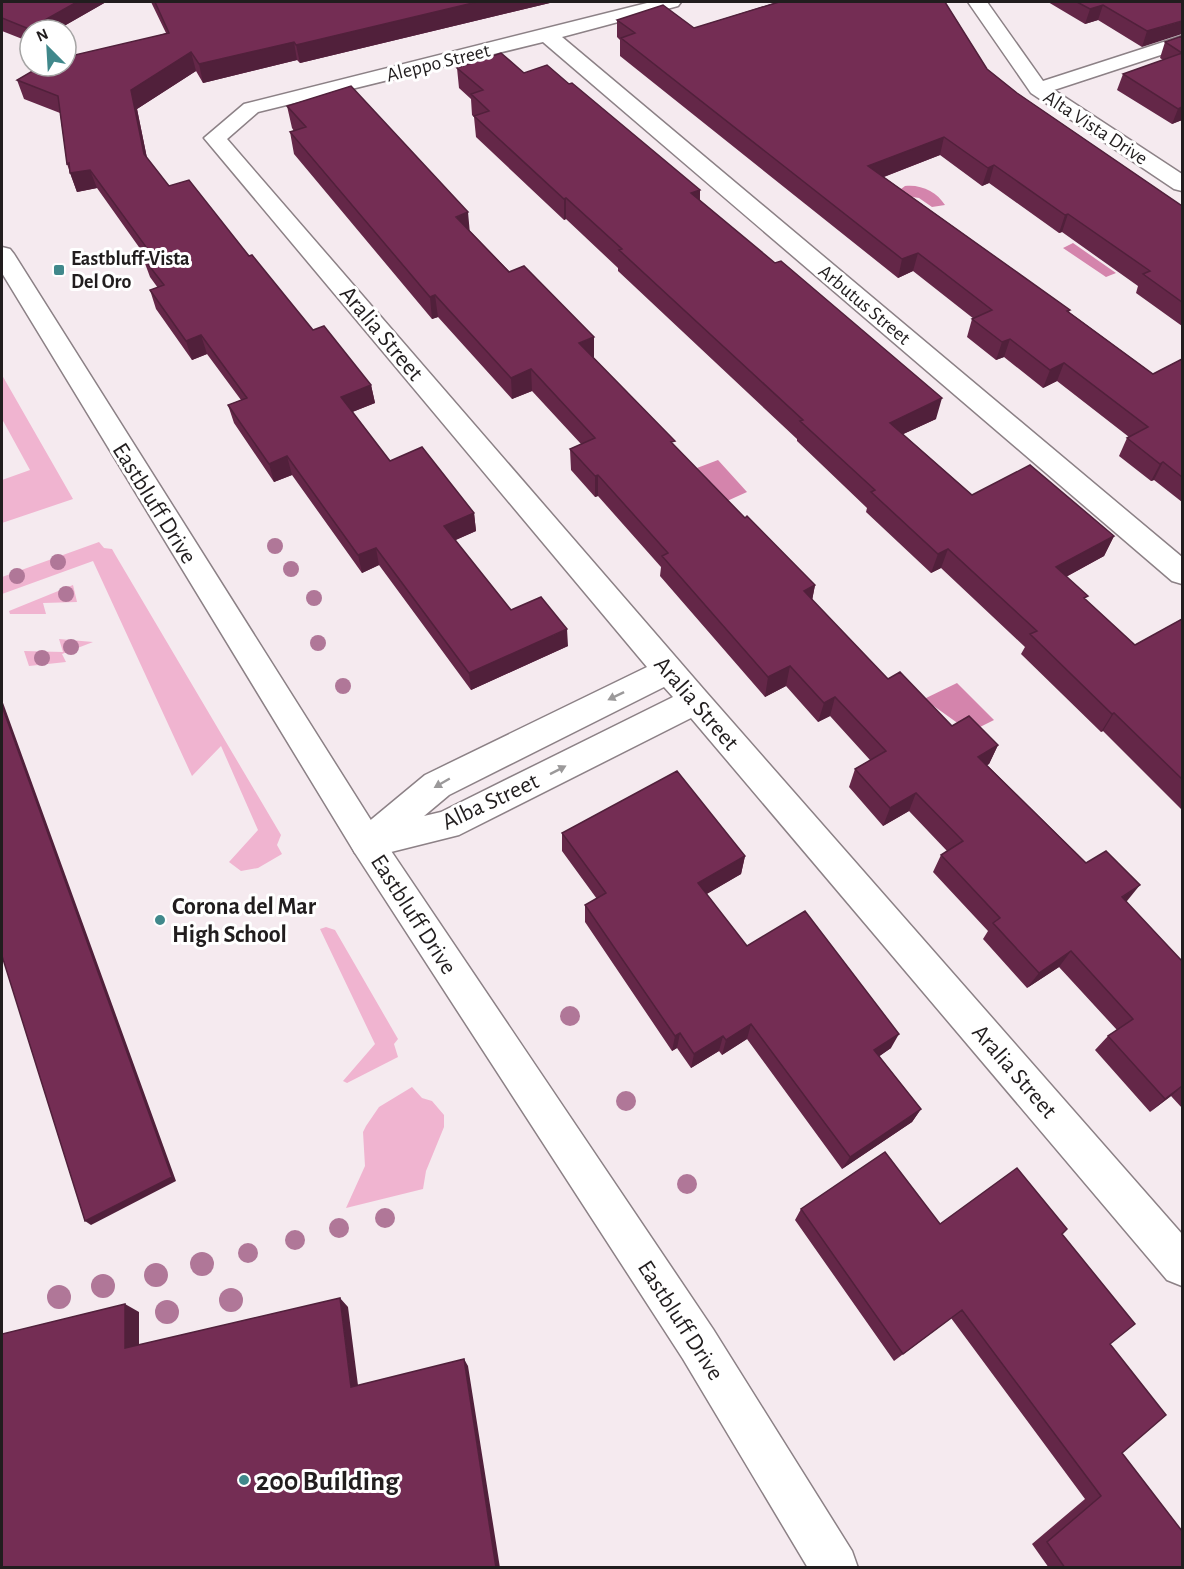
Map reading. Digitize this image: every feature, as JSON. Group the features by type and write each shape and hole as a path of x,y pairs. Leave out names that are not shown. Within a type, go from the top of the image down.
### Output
{"street":[{"name":"Aleppo Street","path":"215,138 251,108 671,2"},
{"name":"Alta Vista Drive","path":"978,2 1038,89 1182,184"},
{"name":"Arbutus Street","path":"547,35 1182,573"},
{"path":"1038,89 1182,42"},
{"name":"Aralia Street","path":"215,138 695,701 1182,1265"},
{"name":"Eastbluff Drive","path":"2,254 367,843 698,1344 835,1568"},
{"name":"Alba Street","path":"367,843 437,785 669,670"},
{"name":"Alba Street","path":"367,843 447,825 695,701"}],"shaded area":[{"path":"905,186 917,186 928,190 938,196 945,205 932,207 919,198 906,196 901,189"},
{"path":"1073,243 1116,273 1106,277 1063,248"},
{"path":"2,375 73,499 2,523 2,480 30,470 2,419"},
{"path":"718,460 747,492 727,501 697,468"},
{"path":"99,542 104,548 112,549 281,835 277,845 282,854 258,868 241,871 229,862 258,830 221,746 192,776 93,561 2,594 2,577"},
{"path":"73,585 77,602 43,603 46,614 10,614 9,611"},
{"path":"59,639 93,642 62,654 66,662 29,666 24,651 63,652"},
{"path":"957,683 994,720 970,732 924,699"},
{"path":"326,927 335,930 398,1039 394,1044 398,1057 347,1083 343,1081 375,1044 320,929"},
{"path":"412,1087 422,1098 432,1101 444,1115 444,1127 426,1171 423,1189 346,1208 365,1166 363,1132 366,1126 379,1107"}],"building":[{"path":"2,2 77,2 49,18 18,18 18,25 2,18"},
{"path":"155,2 477,2 296,45 294,42 199,64 191,52 131,90 144,154 169,186 189,180 249,256 252,255 313,330 324,326 371,385 341,397 390,461 422,447 474,513 444,526 511,610 541,597 567,629 469,673 376,548 358,555 287,456 269,464 228,405 247,398 201,335 186,341 150,290 164,285 143,258 152,255 90,170 70,173 58,96 17,80 20,78 78,78 78,54 169,33"},
{"path":"779,2 945,2 987,69 1017,93 1182,206 1182,302 1143,274 1150,271 1068,214 1065,215 994,165 988,168 944,137 868,166 1070,310 1067,311 1153,374 1182,359 1182,477 1163,462 1160,464 1127,438 1148,427 1064,363 1050,370 1010,339 1002,342 972,319 992,310 918,253 902,259 621,38 635,33 617,20 663,5 694,28"},
{"path":"1077,2 1182,2 1182,21 1147,31 1103,5 1090,9"},
{"path":"1182,36 1182,53 1165,42"},
{"path":"501,53 524,73 547,65 569,84 572,83 700,190 691,193 775,263 781,261 942,398 890,423 972,495 1030,465 1114,536 1056,567 1088,596 1084,598 1135,645 1182,619 1182,779 1030,634 1037,631 948,549 938,554 871,492 875,490 800,421 803,420 619,250 622,249 474,116 489,111 471,94 483,90 457,68"},
{"path":"1182,53 1182,107 1178,109 1123,74"},
{"path":"351,86 468,212 456,217 509,272 524,266 594,337 579,343 675,441 671,442 745,518 747,516 815,585 804,591 888,679 900,672 952,726 969,716 998,745 978,757 1086,863 1106,851 1140,885 1122,897 1182,961 1182,1086 1165,1099 1108,1036 1133,1019 1071,951 1039,973 993,923 1000,918 941,855 963,841 916,793 890,808 855,769 886,751 835,697 824,703 790,666 768,677 662,556 668,553 598,475 595,476 570,449 595,438 531,369 511,378 435,295 430,297 290,132 306,127 287,106"},
{"path":"2,706 172,1177 85,1221 2,956"},
{"path":"677,771 745,856 698,883 747,946 805,911 899,1034 874,1050 921,1109 850,1157 751,1024 726,1040 723,1036 694,1054 680,1033 675,1036 585,905 606,893 562,833"},
{"path":"885,1152 940,1224 1017,1168 1067,1229 1062,1234 1135,1324 1110,1344 1166,1415 1122,1453 1182,1531 1182,1568 1065,1568 1047,1542 1101,1496 962,1310 903,1354 801,1209"},
{"name":"200 Building","path":"340,1298 351,1387 464,1359 496,1568 2,1568 2,1334 125,1304 125,1348"}],"place":[{"name":"Eastbluff-Vista Del Oro","path":"59,270"},
{"name":"Corona del Mar High School","path":"160,920"},
{"name":"200 Building","path":"244,1480"}]}
